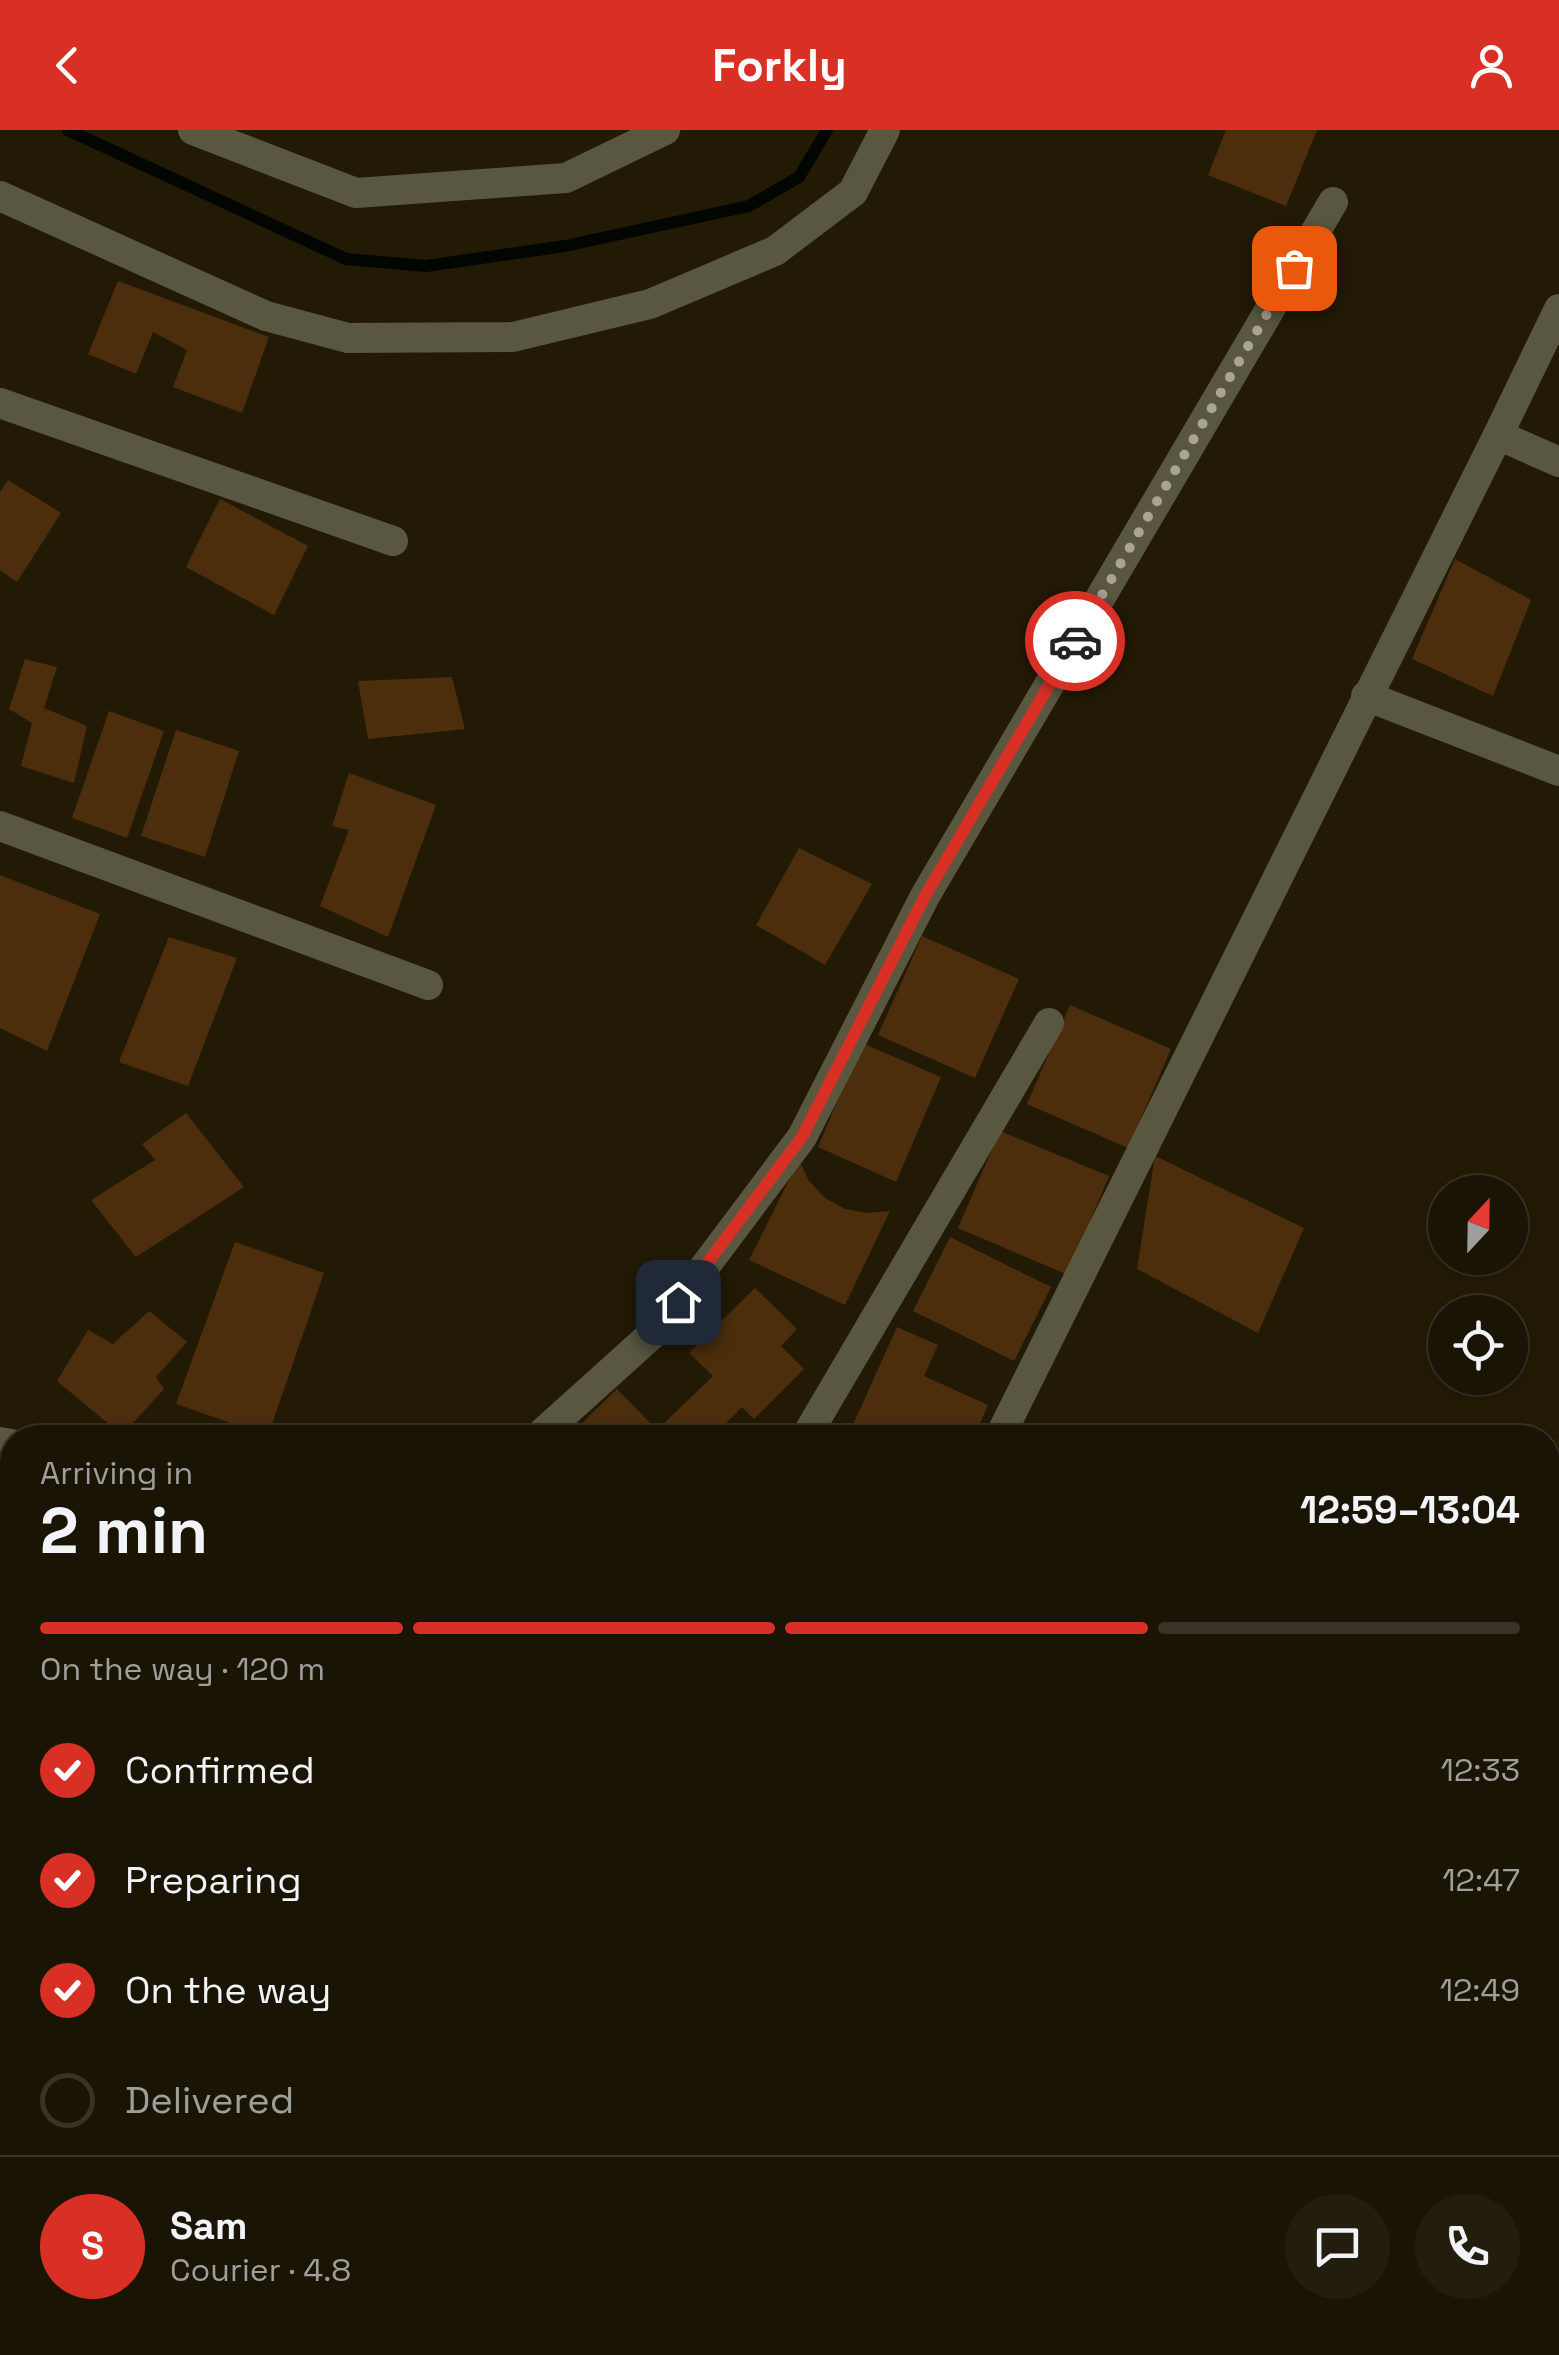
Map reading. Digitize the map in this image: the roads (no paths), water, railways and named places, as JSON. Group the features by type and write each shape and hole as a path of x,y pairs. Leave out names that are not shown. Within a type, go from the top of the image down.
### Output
{"street":[{"path":"193,130 356,192 566,178 665,130"},
{"path":"0,196 266,316 348,338 513,337 650,304 775,251 853,192 885,130"},
{"path":"551,1425 658,1329 802,1137 925,896 1333,202"},
{"path":"1006,1425 1559,309"},
{"path":"0,404 393,541"},
{"path":"1498,435 1559,462"},
{"path":"1366,696 1559,771"},
{"path":"0,826 428,985"},
{"path":"813,1425 1049,1023"}],"waterway":[{"path":"68,130 346,259 426,266 565,246 749,206 799,177 827,130"}]}
